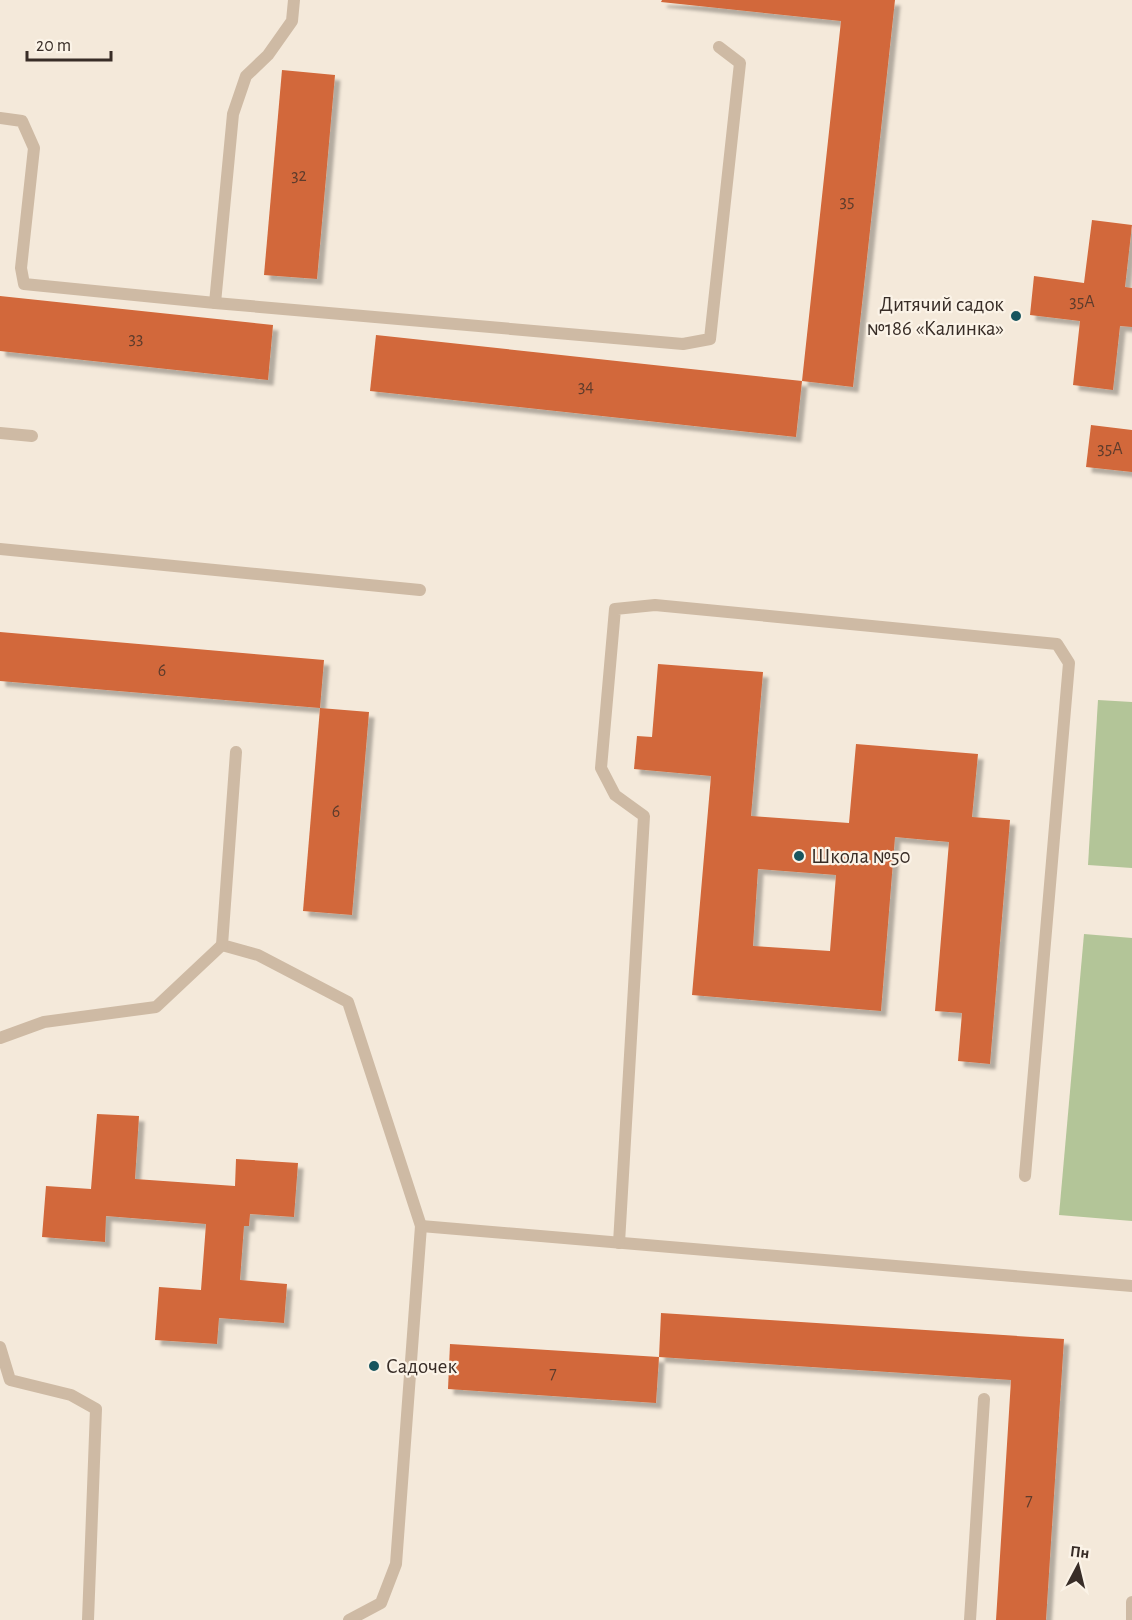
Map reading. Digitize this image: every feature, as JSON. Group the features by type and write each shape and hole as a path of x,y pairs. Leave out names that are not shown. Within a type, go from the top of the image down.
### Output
{"lane":[{"path":"215,303 233,114 246,76 268,55 292,21 294,0"},
{"path":"0,118 22,121 34,148 21,268 24,284 683,344 710,339 740,63 719,47"},
{"path":"0,433 32,436"},
{"path":"0,549 420,590"},
{"path":"619,1243 644,816 615,795 601,768 615,609 655,605 1057,644 1069,663 1025,1176"},
{"path":"0,1038 44,1022 156,1007 222,945 236,752"},
{"path":"222,945 258,955 348,1002 421,1226 396,1564 381,1603 349,1620"},
{"path":"421,1226 1132,1286"},
{"path":"0,1347 10,1380 72,1395 96,1409 88,1620"},
{"path":"970,1620 984,1399"},
{"path":"1132,1602 1132,1620"}],"green space":[{"path":"1098,700 1132,702 1132,868 1088,865"},
{"path":"1084,934 1132,938 1132,1221 1059,1215"}],"building":[{"path":"662,0 895,0 853,387 802,381 841,21 661,2"},
{"path":"282,70 335,75 317,279 264,275"},
{"path":"1092,220 1132,225 1125,287 1132,288 1132,327 1120,326 1113,390 1073,385 1080,321 1030,315 1034,276 1084,283"},
{"path":"0,296 273,325 268,380 0,351"},
{"path":"376,335 802,381 796,437 370,391"},
{"path":"1091,425 1132,430 1132,472 1086,467"},
{"path":"0,632 324,660 320,708 0,681"},
{"name":"Школа №50","path":"658,664 763,672 751,816 849,823 856,744 978,754 972,817 1010,820 990,1064 958,1061 962,1013 935,1011 949,842 895,837 881,1011 692,995 711,776 634,769 637,736 652,737","holes":["758,869 836,875 830,951 753,946"]},
{"path":"320,708 369,712 352,915 303,911"},
{"path":"97,1114 139,1116 135,1179 235,1186 236,1159 298,1163 294,1217 250,1214 249,1226 244,1226 240,1280 287,1284 284,1323 219,1318 217,1344 155,1340 159,1287 201,1290 206,1224 106,1216 105,1242 42,1237 46,1186 91,1189"},
{"path":"661,1313 1064,1339 1046,1620 996,1620 1011,1380 659,1357"},
{"path":"450,1344 659,1357 656,1403 448,1389"}],"place":[{"name":"Дитячий садок №186 «Калинка»","path":"1016,316"},
{"name":"Школа №50","path":"799,856"},
{"name":"Садочек","path":"374,1366"}]}
